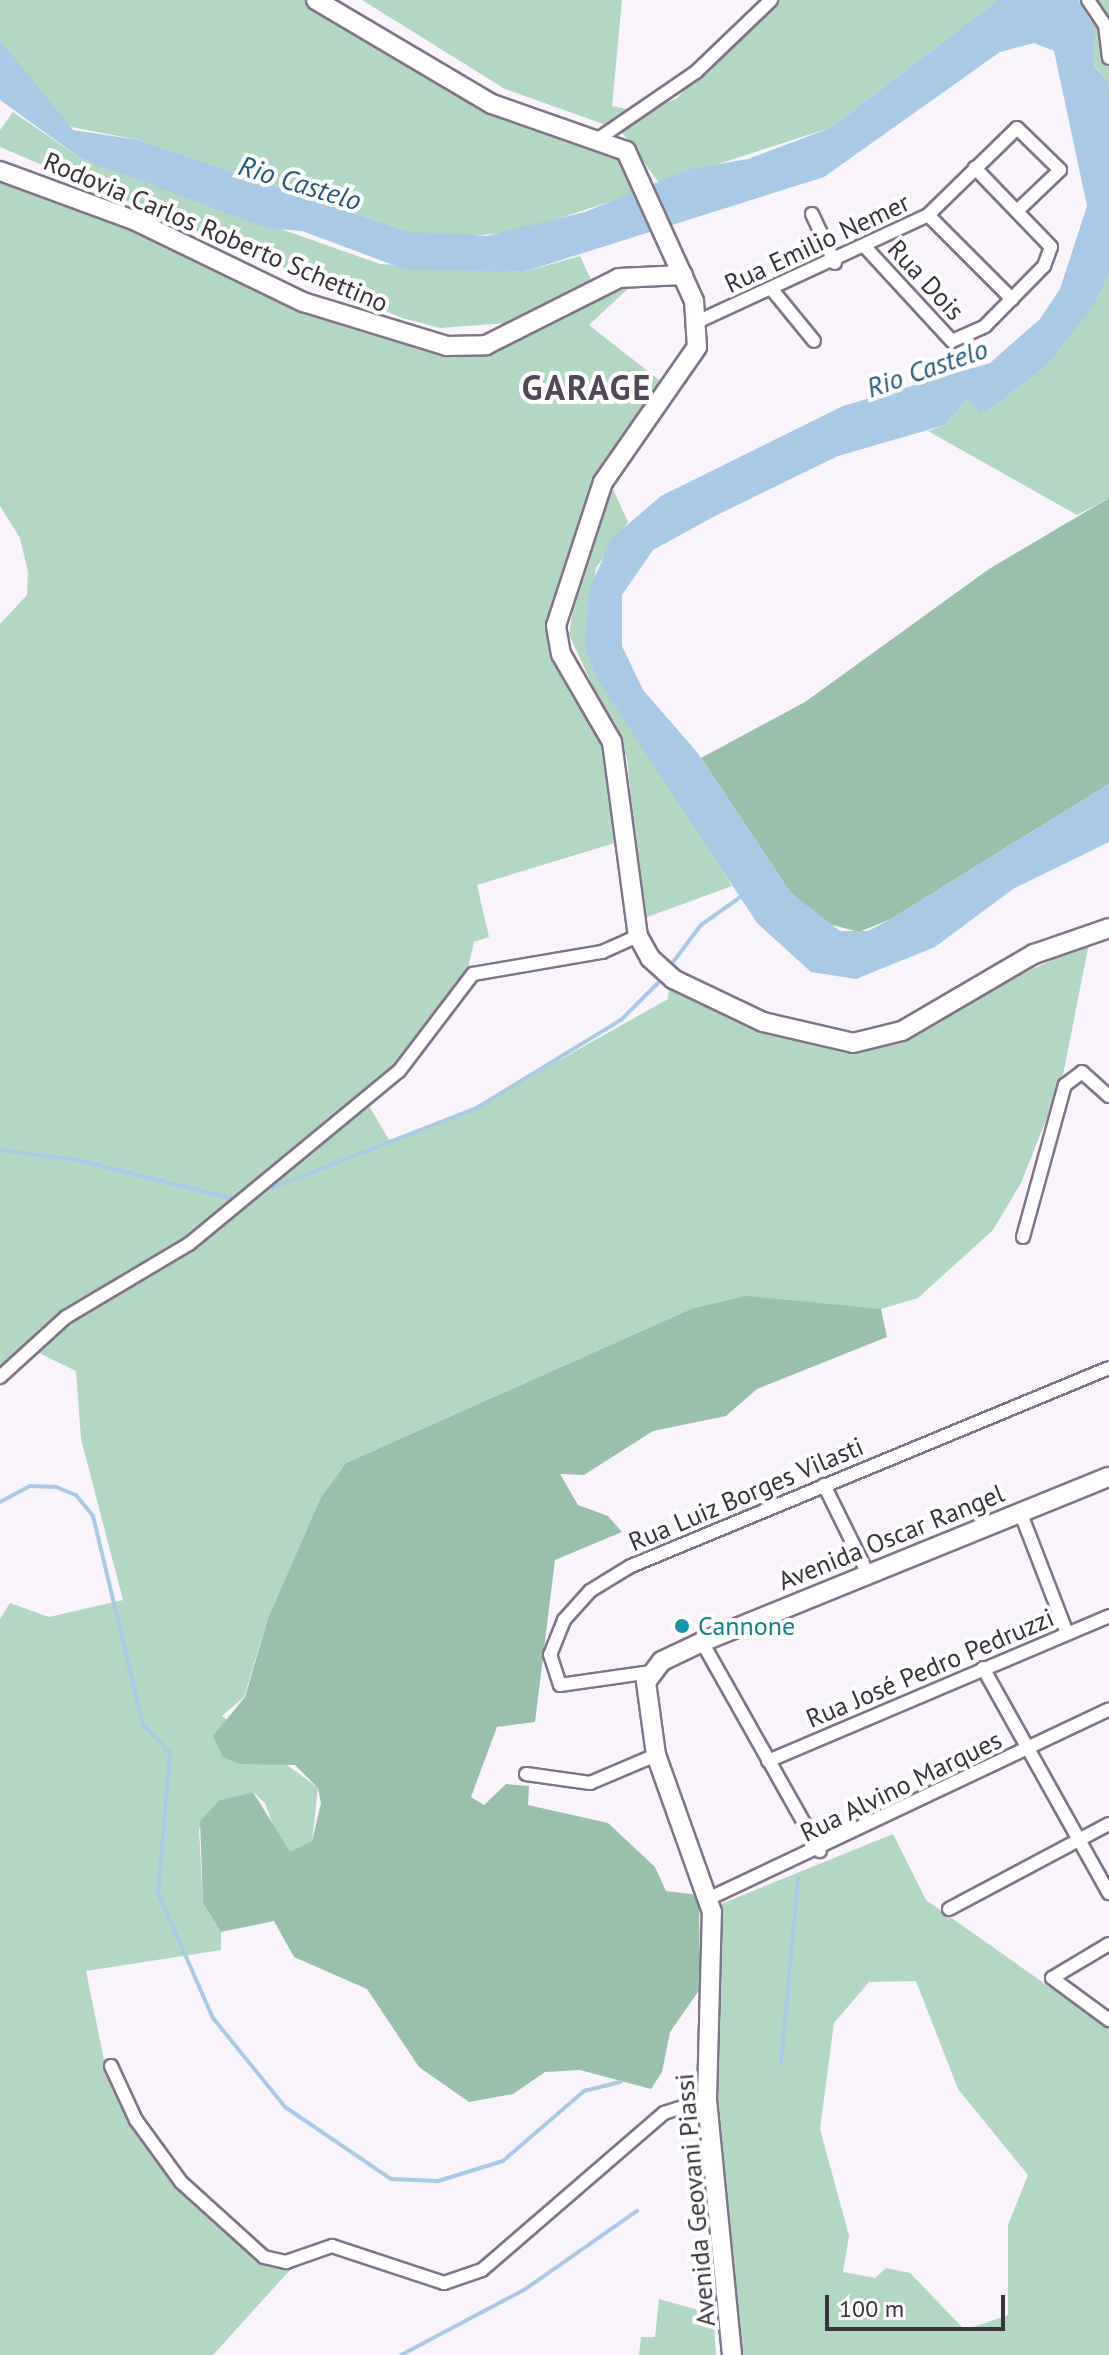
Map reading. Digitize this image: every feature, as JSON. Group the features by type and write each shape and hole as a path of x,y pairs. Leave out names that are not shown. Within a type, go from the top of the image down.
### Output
{"main road":[{"path":"316,0 492,104 601,137 626,151 645,182 683,275 699,321 690,364 603,482 557,611 561,654 612,742 638,936 673,979 726,1006 798,1035 853,1043 902,1031 1034,954 1109,928"},
{"name":"Rodovia Carlos Roberto Schettino","path":"0,171 136,221 303,302 447,346 486,345 619,278 683,275"},
{"name":"Avenida Oscar Rangel","path":"651,1672 702,1642 1109,1477"},
{"path":"651,1672 644,1702 656,1755 710,1898"},
{"name":"Avenida Geovani Piassi","path":"710,1898 707,2099 732,2355"}],"street":[{"path":"601,137 696,72 771,0"},
{"path":"1088,0 1105,25 1109,58"},
{"name":"Rua Emilio Nemer","path":"699,321 774,292 867,249 928,215 1017,128 1060,170 1019,209"},
{"path":"928,215 1012,299 1044,266 1051,247 1019,209 975,168"},
{"path":"812,214 835,263"},
{"name":"Rua Dois","path":"867,249 952,341 985,326 1012,299"},
{"path":"774,292 814,341"},
{"path":"0,1377 66,1317 189,1244 399,1071 473,974 602,952 638,936"},
{"path":"1023,1237 1065,1085 1082,1072 1109,1096"},
{"name":"Rua Luiz Borges Vilasti","path":"651,1672 560,1685 550,1655 564,1620 608,1579 824,1485 1109,1368"},
{"path":"824,1485 868,1574"},
{"path":"1021,1514 1067,1633"},
{"name":"Rua José Pedro Pedruzzi","path":"768,1761 1109,1616"},
{"path":"702,1642 820,1851"},
{"path":"983,1668 1109,1893"},
{"name":"Rua Alvino Marques","path":"710,1898 820,1851 1109,1709"},
{"path":"526,1774 590,1783 656,1755"},
{"path":"949,1909 1109,1824"},
{"path":"1109,1944 1052,1978 1109,2020"},
{"path":"111,2066 136,2120 181,2182 264,2257 286,2262 332,2246 444,2283 482,2270 664,2113 707,2099"}],"green space":[{"path":"0,0 324,0 485,98 617,151 639,192 521,231 453,238 410,232 139,140 66,126 0,40"},
{"path":"362,0 622,0 612,106 641,112 676,99 772,0 998,0 830,128 659,183 620,130 505,89"},
{"path":"1078,0 1109,0 1109,83 1093,63 1090,16"},
{"path":"13,112 80,158 380,264 523,272 580,256 593,284 507,323 440,328 402,318 0,147 0,130"},
{"path":"0,162 422,346 505,344 632,285 589,325 668,387 576,538 555,602 574,693 604,747 618,842 477,885 489,937 474,942 464,984 427,1048 368,1104 389,1140 460,1116 668,999 669,984 815,1046 858,1049 1089,943 1062,1080 1021,1183 993,1230 918,1298 881,1309 691,1309 346,1463 321,1497 268,1618 244,1697 222,1716 318,1788 312,1841 290,1853 281,1848 265,1803 253,1792 220,1800 199,1829 203,1903 221,1932 221,1950 86,1971 106,2070 123,2099 191,2190 254,2253 300,2259 213,2355 0,2355 0,1619 10,1603 49,1617 123,1600 81,1439 76,1371 29,1348 0,1377 0,624 27,595 28,572 20,538 0,506"},
{"path":"818,243 826,259 783,281 775,265"},
{"path":"1109,274 1109,498 1077,515 928,431 945,425 967,399 990,409 1045,367"},
{"path":"613,489 628,522 596,568 585,647 732,886 642,919 627,758 569,635 576,590"},
{"path":"1109,498 1109,784 891,919 859,932 825,923 790,892 701,758 805,702 989,569"},
{"path":"746,1296 881,1309 887,1337 757,1389 726,1416 653,1431 584,1475 560,1474 578,1505 608,1516 622,1532 555,1560 535,1722 497,1727 471,1797 484,1805 506,1784 529,1786 528,1805 608,1823 655,1867 666,1891 699,1895 700,1989 670,2032 662,2072 651,2089 580,2070 545,2072 513,2094 469,2102 419,2067 367,1989 294,1957 274,1921 221,1932 203,1903 200,1821 220,1800 253,1792 290,1852 312,1841 321,1803 318,1788 295,1765 240,1764 223,1757 213,1736 245,1697 268,1618 321,1497 346,1463 691,1309"},
{"path":"893,1834 926,1900 1109,2029 1109,2355 736,2355 714,2104 721,1904","holes":["916,1981 958,2089 1028,2175 1008,2225 1008,2315 965,2330 910,2273 886,2268 875,2278 843,2272 849,2236 820,2129 834,2023 869,1982"]},
{"path":"659,2299 713,2314 716,2355 639,2355 641,2337 655,2337"}],"water":[{"name":"Rio Castelo","path":"998,0 1078,0 1094,26 1093,64 1109,83 1109,274 1093,306 1045,367 990,409 980,413 967,399 945,425 838,456 715,516 653,550 622,595 622,646 643,690 697,752 790,892 840,931 868,931 891,919 1109,784 1109,842 1013,889 935,947 856,979 811,972 757,923 596,677 585,647 589,590 612,538 661,496 843,406 990,363 1040,319 1060,289 1087,206 1054,51 1034,43 1000,52 824,177 523,272 404,269 302,231 267,228 80,158 0,100 0,40 73,130 139,140 410,232 487,236 585,212 690,169 748,159 830,128"}],"waterway":[{"path":"670,966 701,925 742,896"},
{"path":"259,1193 475,1109 621,1020 658,983"},
{"path":"0,1150 78,1160 235,1199"},
{"path":"0,1502 30,1486 56,1487 76,1495 93,1516 143,1725 170,1753 158,1893 213,2018 285,2107 391,2179 438,2181 503,2161 584,2091 621,2082"},
{"path":"781,2063 798,1879"},
{"path":"401,2355 524,2290 637,2211"}],"place":[{"name":"Cannone","path":"682,1626"}],"district":[{"name":"GARAGE","path":"587,388"}]}
